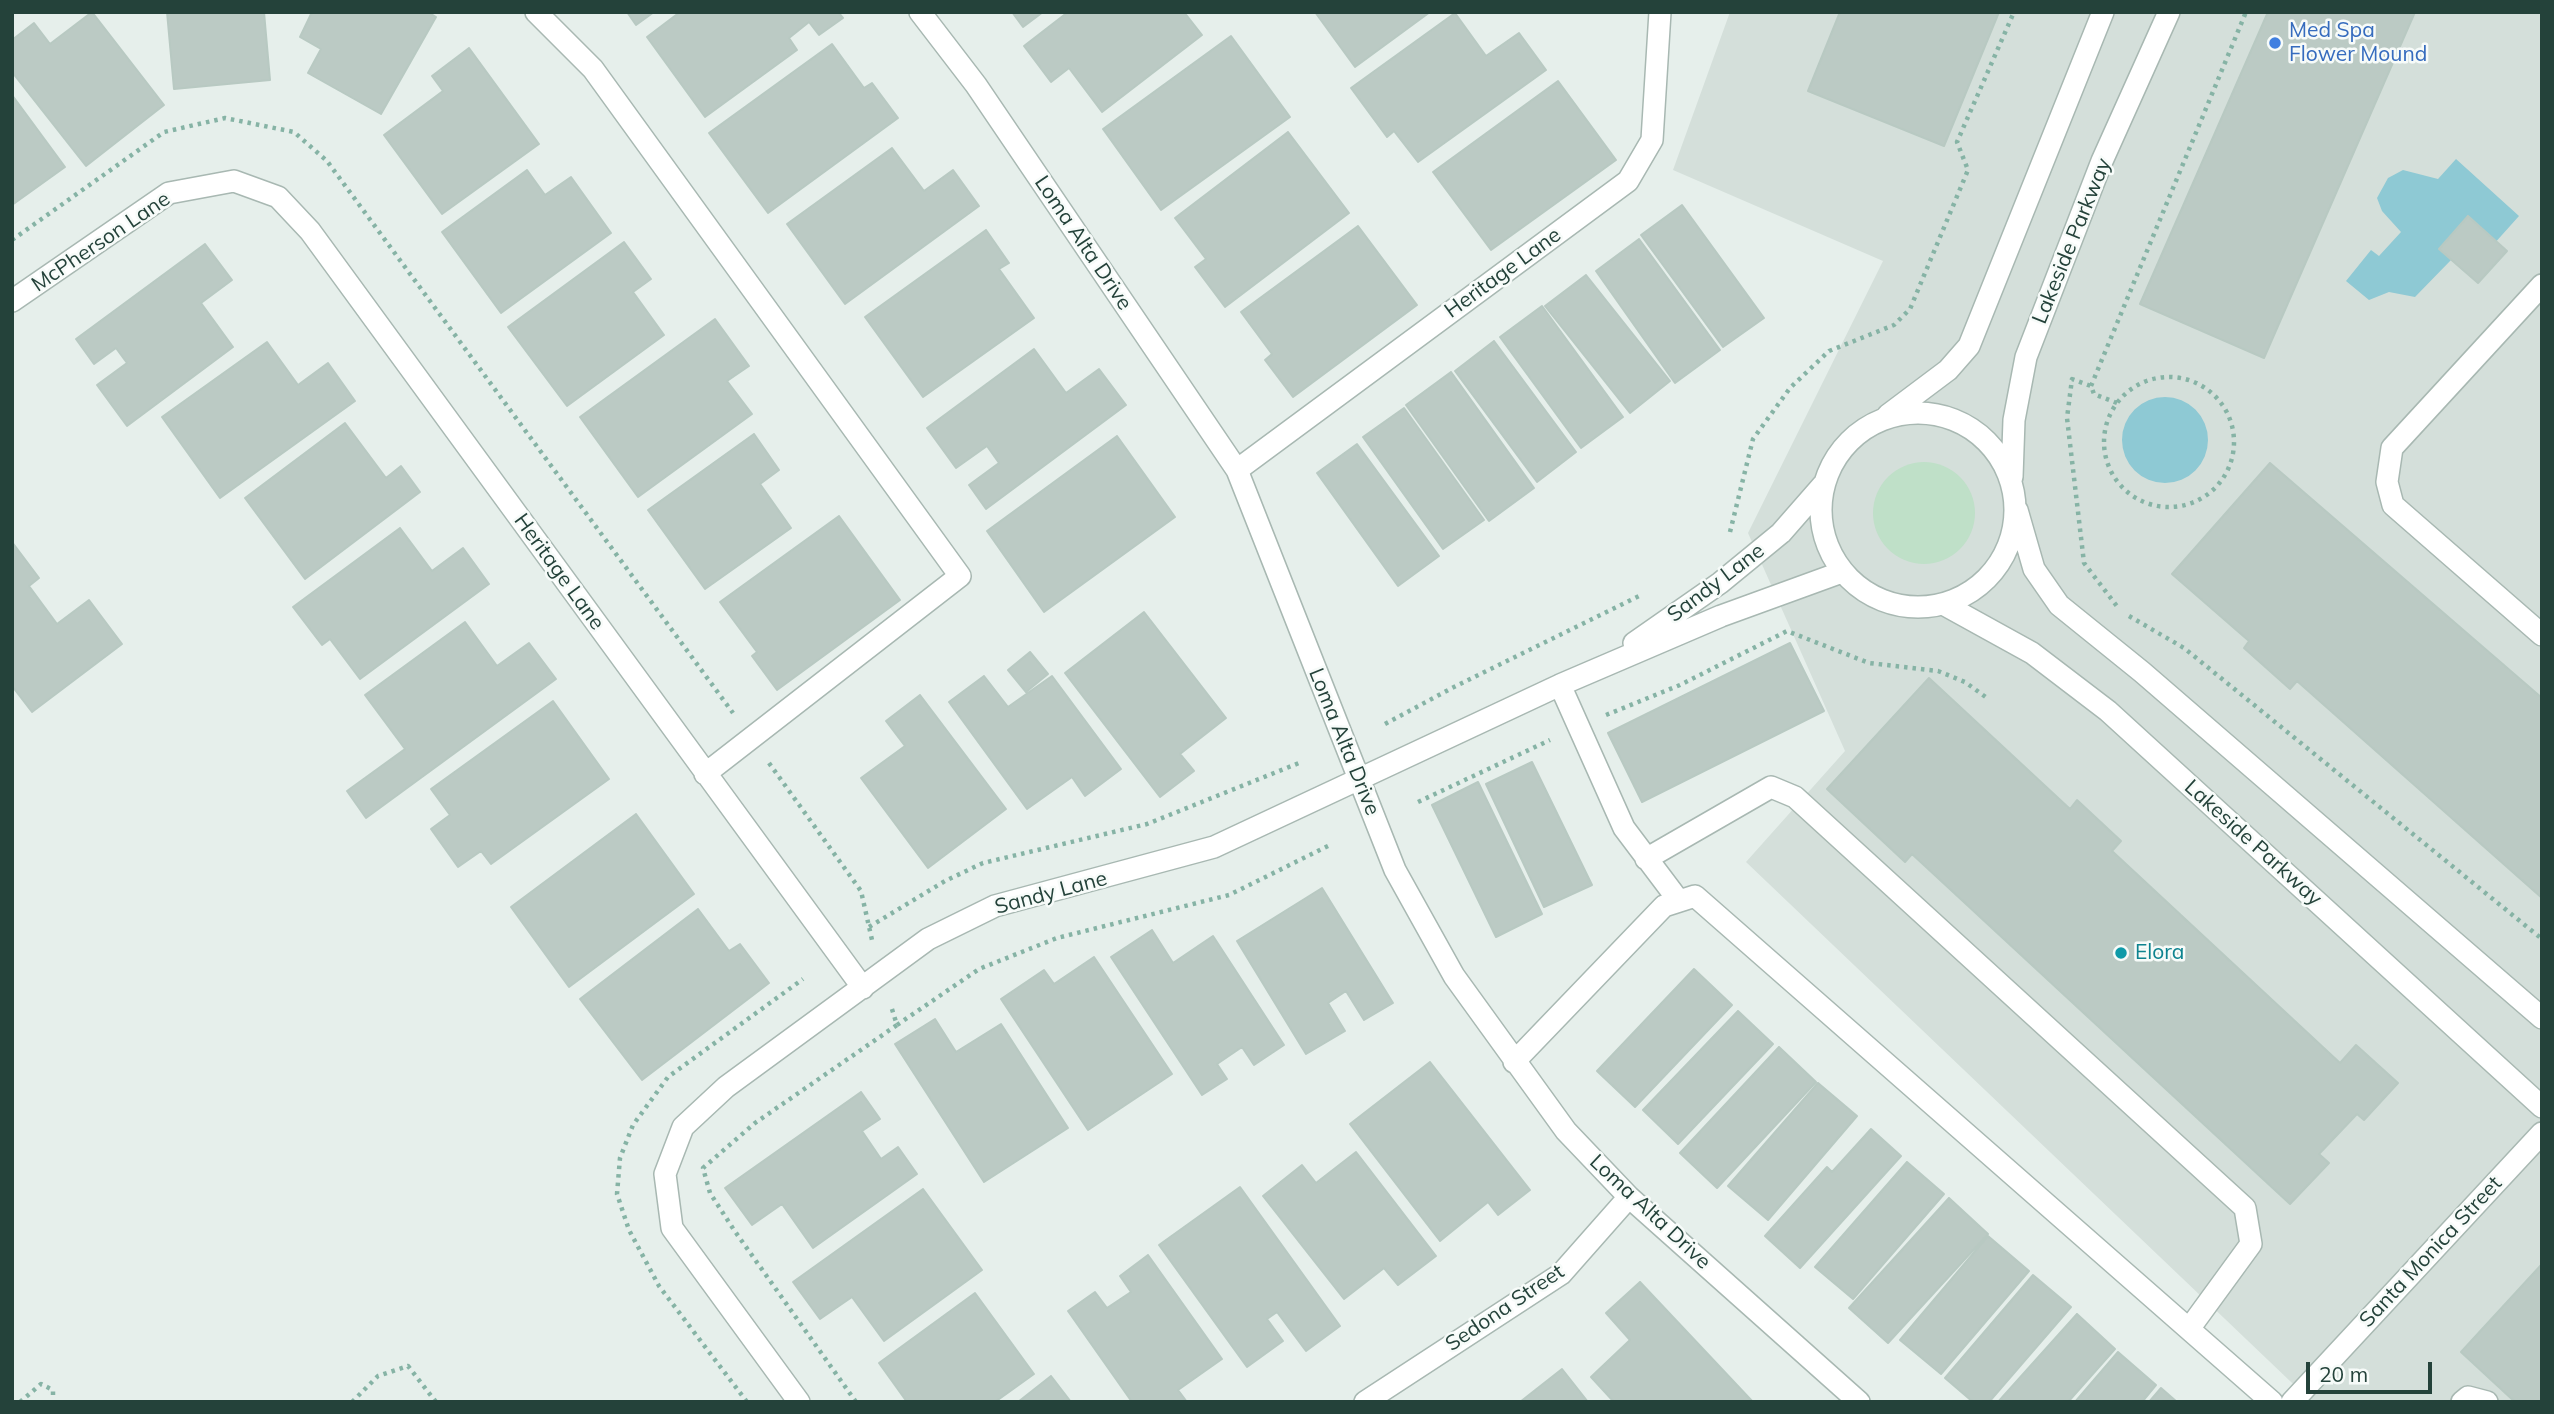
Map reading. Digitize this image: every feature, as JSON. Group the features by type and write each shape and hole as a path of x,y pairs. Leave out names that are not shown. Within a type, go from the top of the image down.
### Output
{"street":[{"path":"536,12 593,69 960,576 705,774"},
{"name":"Loma Alta Drive","path":"920,12 975,85 1237,470 1395,870 1454,976 1566,1131 1629,1196 1859,1402"},
{"name":"Heritage Lane","path":"1237,470 1628,181 1652,140 1660,12"},
{"path":"2017,510 2011,544 1987,580 1945,605 1912,608 1879,600 1842,572 1826,544 1820,520 1824,485 1839,452 1864,429 1884,418 1948,370 1969,346 2104,12"},
{"name":"Lakeside Parkway","path":"2012,479 2014,420 2026,357 2102,161 2169,12"},
{"name":"Heritage Lane","path":"234,181 278,197 310,231 863,988"},
{"name":"McPherson Lane","path":"12,301 169,193 234,181"},
{"path":"2542,285 2392,448 2388,482 2393,505 2542,635"},
{"path":"1884,418 1917,412 1950,417 1980,433 1997,449 2012,479 2017,510 2034,569 2059,605 2142,672 2542,1018"},
{"name":"Sandy Lane","path":"1598,668 1720,583 1780,533 1824,485"},
{"name":"Sandy Lane","path":"799,1402 672,1228 665,1174 683,1128 726,1087 928,939 995,906 1214,847 1598,668 1767,598 1842,572"},
{"name":"Lakeside Parkway","path":"1945,605 2032,653 2108,711 2542,1107"},
{"path":"1560,685 1624,828 1678,901"},
{"path":"1646,859 1771,787 1795,796 2245,1209 2251,1244 2189,1329"},
{"path":"1514,1062 1664,906 1695,896 2273,1402"},
{"name":"Santa Monica Street","path":"2292,1402 2542,1133"},
{"name":"Sedona Street","path":"1365,1402 1561,1274 1629,1196"},
{"path":"2462,1402 2468,1397 2487,1402"}],"path":[{"path":"1721,542 1730,533 1754,439 1790,388 1829,351 1894,325 1910,309 1968,170 1957,142 2014,12"},
{"path":"2117,403 2094,394 2091,386 2246,12"},
{"path":"12,240 164,132 225,118 293,132 327,161 861,891 880,975 897,1025"},
{"path":"2169,376 2192,381 2211,391 2224,408 2233,429 2234,450 2227,471 2215,488 2197,500 2177,507 2156,506 2136,499 2120,486 2108,468 2103,447 2105,426 2117,403 2129,391 2148,380 2169,376"},
{"path":"2091,386 2072,379 2067,418 2084,563 2090,575 2123,613 2184,648 2542,939"},
{"path":"1385,724 1452,688 1644,594"},
{"path":"1418,802 1578,727 1679,685 1787,631 1869,663 1938,671 1965,682 1987,698"},
{"path":"869,927 945,881 983,863 1147,824 1299,763"},
{"path":"856,1402 734,1230 710,1193 703,1168 755,1123 979,969 1057,938 1229,895 1330,845"},
{"path":"352,1402 377,1376 408,1366 436,1402"},
{"path":"20,1402 41,1384 53,1390 53,1402"}],"shaded area":[{"path":"1730,12 2542,12 2542,1402 2312,1402 1746,862 1845,751 1748,533 1883,261 1673,170"}],"green space":[{"path":"1914,462 1934,462 1953,470 1967,484 1975,503 1972,533 1953,556 1934,564 1914,564 1895,556 1881,542 1873,523 1873,503 1881,484 1895,470"}],"water":[{"path":"2456,159 2519,216 2467,274 2451,260 2415,297 2389,292 2369,300 2346,281 2371,250 2379,256 2401,232 2382,211 2377,198 2388,178 2403,170 2438,179"},
{"path":"2165,397 2189,404 2201,416 2208,440 2201,464 2189,476 2165,483 2141,476 2129,464 2122,440 2129,416 2141,404"}],"building":[{"path":"92,12 164,105 86,166 12,72 12,40 34,23 50,44"},
{"path":"167,12 264,12 270,80 174,89"},
{"path":"312,12 428,12 436,17 381,114 308,73 321,49 300,37"},
{"path":"627,12 654,12 636,25"},
{"path":"680,12 838,12 843,18 819,35 809,22 789,38 797,50 705,117 647,37"},
{"path":"1012,12 1043,12 1023,27"},
{"path":"1068,12 1184,12 1202,35 1102,112 1069,68 1051,82 1024,46"},
{"path":"1315,12 1430,12 1355,67"},
{"path":"1840,12 1999,12 1944,146 1808,91"},
{"path":"2268,12 2415,12 2264,358 2140,304"},
{"path":"1455,13 1486,56 1519,33 1546,70 1418,162 1394,131 1387,137 1351,88"},
{"path":"1231,36 1290,117 1161,210 1103,129"},
{"path":"832,44 864,88 872,83 898,118 768,213 709,133"},
{"path":"469,48 539,144 442,214 384,135 443,91 432,76"},
{"path":"1558,81 1616,160 1491,250 1433,172"},
{"path":"12,95 65,167 12,205"},
{"path":"1288,132 1349,213 1225,307 1195,267 1206,259 1175,218"},
{"path":"892,148 924,191 953,170 979,206 845,304 787,224"},
{"path":"527,170 545,195 571,177 611,233 501,313 442,232"},
{"path":"1682,205 1764,318 1723,347 1641,235"},
{"path":"2468,216 2507,251 2478,283 2439,249"},
{"path":"1358,226 1417,305 1293,397 1265,360 1272,354 1241,312"},
{"path":"986,230 1009,263 999,269 1034,318 923,397 865,317"},
{"path":"1639,239 1720,350 1675,383 1596,271"},
{"path":"624,242 651,279 633,292 664,335 567,406 508,327"},
{"path":"205,244 232,280 201,303 233,347 127,426 97,385 127,363 116,348 94,364 76,339"},
{"path":"1586,275 1670,381 1630,413 1545,306"},
{"path":"1542,306 1623,417 1581,448 1500,337"},
{"path":"715,319 749,366 727,381 752,414 638,497 580,417"},
{"path":"1494,341 1576,452 1537,482 1455,371"},
{"path":"267,342 298,385 328,363 355,401 220,498 162,417"},
{"path":"1034,349 1066,393 1099,369 1126,405 986,509 969,485 999,463 987,446 956,468 927,428"},
{"path":"1451,372 1534,488 1489,521 1406,405"},
{"path":"1404,408 1484,520 1443,549 1363,437"},
{"path":"345,423 386,478 401,466 420,492 305,579 245,498"},
{"path":"754,434 779,470 760,484 791,528 705,589 648,510"},
{"path":"1117,436 1175,517 1044,612 987,531"},
{"path":"1357,444 1439,556 1398,586 1317,473"},
{"path":"2270,463 2542,698 2542,898 2297,681 2290,689 2244,648 2249,641 2172,574"},
{"path":"839,516 900,600 777,690 752,656 757,652 720,602"},
{"path":"400,528 432,571 463,548 489,584 360,679 330,639 322,645 293,607"},
{"path":"12,542 39,578 29,586 57,624 89,600 122,644 32,712 12,686"},
{"path":"1144,612 1226,718 1180,754 1194,771 1160,797 1065,673"},
{"path":"465,622 497,666 529,643 556,679 366,818 347,791 405,749 365,695"},
{"path":"1790,643 1824,711 1642,802 1608,733"},
{"path":"1030,652 1048,674 1026,692 1008,670"},
{"path":"984,676 1008,707 1052,676 1121,769 1085,796 1072,777 1027,809 949,702"},
{"name":"Elora","path":"1929,678 2070,809 2077,800 2121,841 2112,851 2340,1063 2356,1045 2398,1083 2364,1120 2357,1114 2319,1154 2329,1163 2290,1204 1912,854 1905,862 1827,789"},
{"path":"920,695 1006,809 928,868 861,778 905,746 886,721"},
{"path":"553,701 609,779 491,864 481,851 458,867 431,829 450,815 431,789"},
{"path":"1532,762 1592,885 1544,907 1486,784"},
{"path":"1478,782 1542,914 1496,937 1432,805"},
{"path":"636,814 694,894 569,987 511,907"},
{"path":"1322,888 1393,1003 1364,1020 1346,991 1328,1003 1345,1031 1306,1054 1237,941"},
{"path":"698,909 729,951 740,944 769,983 642,1080 580,999"},
{"path":"1152,930 1173,963 1213,936 1284,1045 1254,1065 1242,1047 1217,1064 1227,1079 1202,1095 1111,957"},
{"path":"1094,957 1172,1074 1088,1130 1001,999 1044,970 1054,984"},
{"path":"1694,969 1732,1005 1635,1107 1597,1071"},
{"path":"1738,1011 1773,1044 1678,1144 1643,1110"},
{"path":"935,1019 956,1052 1001,1024 1068,1128 984,1182 895,1044"},
{"path":"1779,1047 1816,1082 1717,1188 1680,1153"},
{"path":"1430,1062 1530,1190 1498,1215 1488,1202 1440,1241 1350,1124"},
{"path":"1818,1083 1857,1116 1768,1220 1728,1186"},
{"path":"861,1092 880,1119 862,1131 881,1159 898,1147 917,1174 813,1248 782,1204 752,1225 725,1188"},
{"path":"1871,1129 1901,1156 1800,1268 1765,1236 1827,1167 1832,1172"},
{"path":"1356,1152 1436,1256 1398,1285 1384,1268 1344,1299 1263,1196 1302,1165 1316,1183"},
{"path":"1907,1162 1944,1194 1853,1299 1815,1267"},
{"path":"1240,1187 1340,1326 1306,1351 1277,1312 1267,1319 1283,1341 1247,1367 1159,1245"},
{"path":"923,1189 982,1270 884,1341 852,1297 820,1319 793,1282"},
{"path":"1949,1198 1988,1234 1888,1343 1849,1308"},
{"path":"1988,1236 2029,1271 1941,1374 1900,1340"},
{"path":"1148,1255 1222,1359 1178,1390 1187,1402 1132,1402 1068,1311 1095,1292 1107,1308 1131,1292 1120,1276"},
{"path":"2542,1264 2542,1402 2515,1402 2461,1352"},
{"path":"2033,1275 2071,1307 1989,1402 1973,1402 1945,1378"},
{"path":"1640,1282 1751,1402 1614,1402 1591,1377 1630,1340 1606,1313"},
{"path":"975,1293 1034,1374 995,1402 907,1402 879,1363"},
{"path":"2077,1314 2115,1349 2068,1402 1998,1402"},
{"path":"2118,1352 2156,1385 2142,1402 2075,1402"},
{"path":"1562,1369 1588,1402 1520,1402"},
{"path":"1051,1376 1071,1402 1018,1402"},
{"path":"2161,1388 2177,1402 2149,1402"}],"place":[{"name":"Med Spa Flower Mound","path":"2275,43"},
{"name":"Elora","path":"2121,953"}]}
